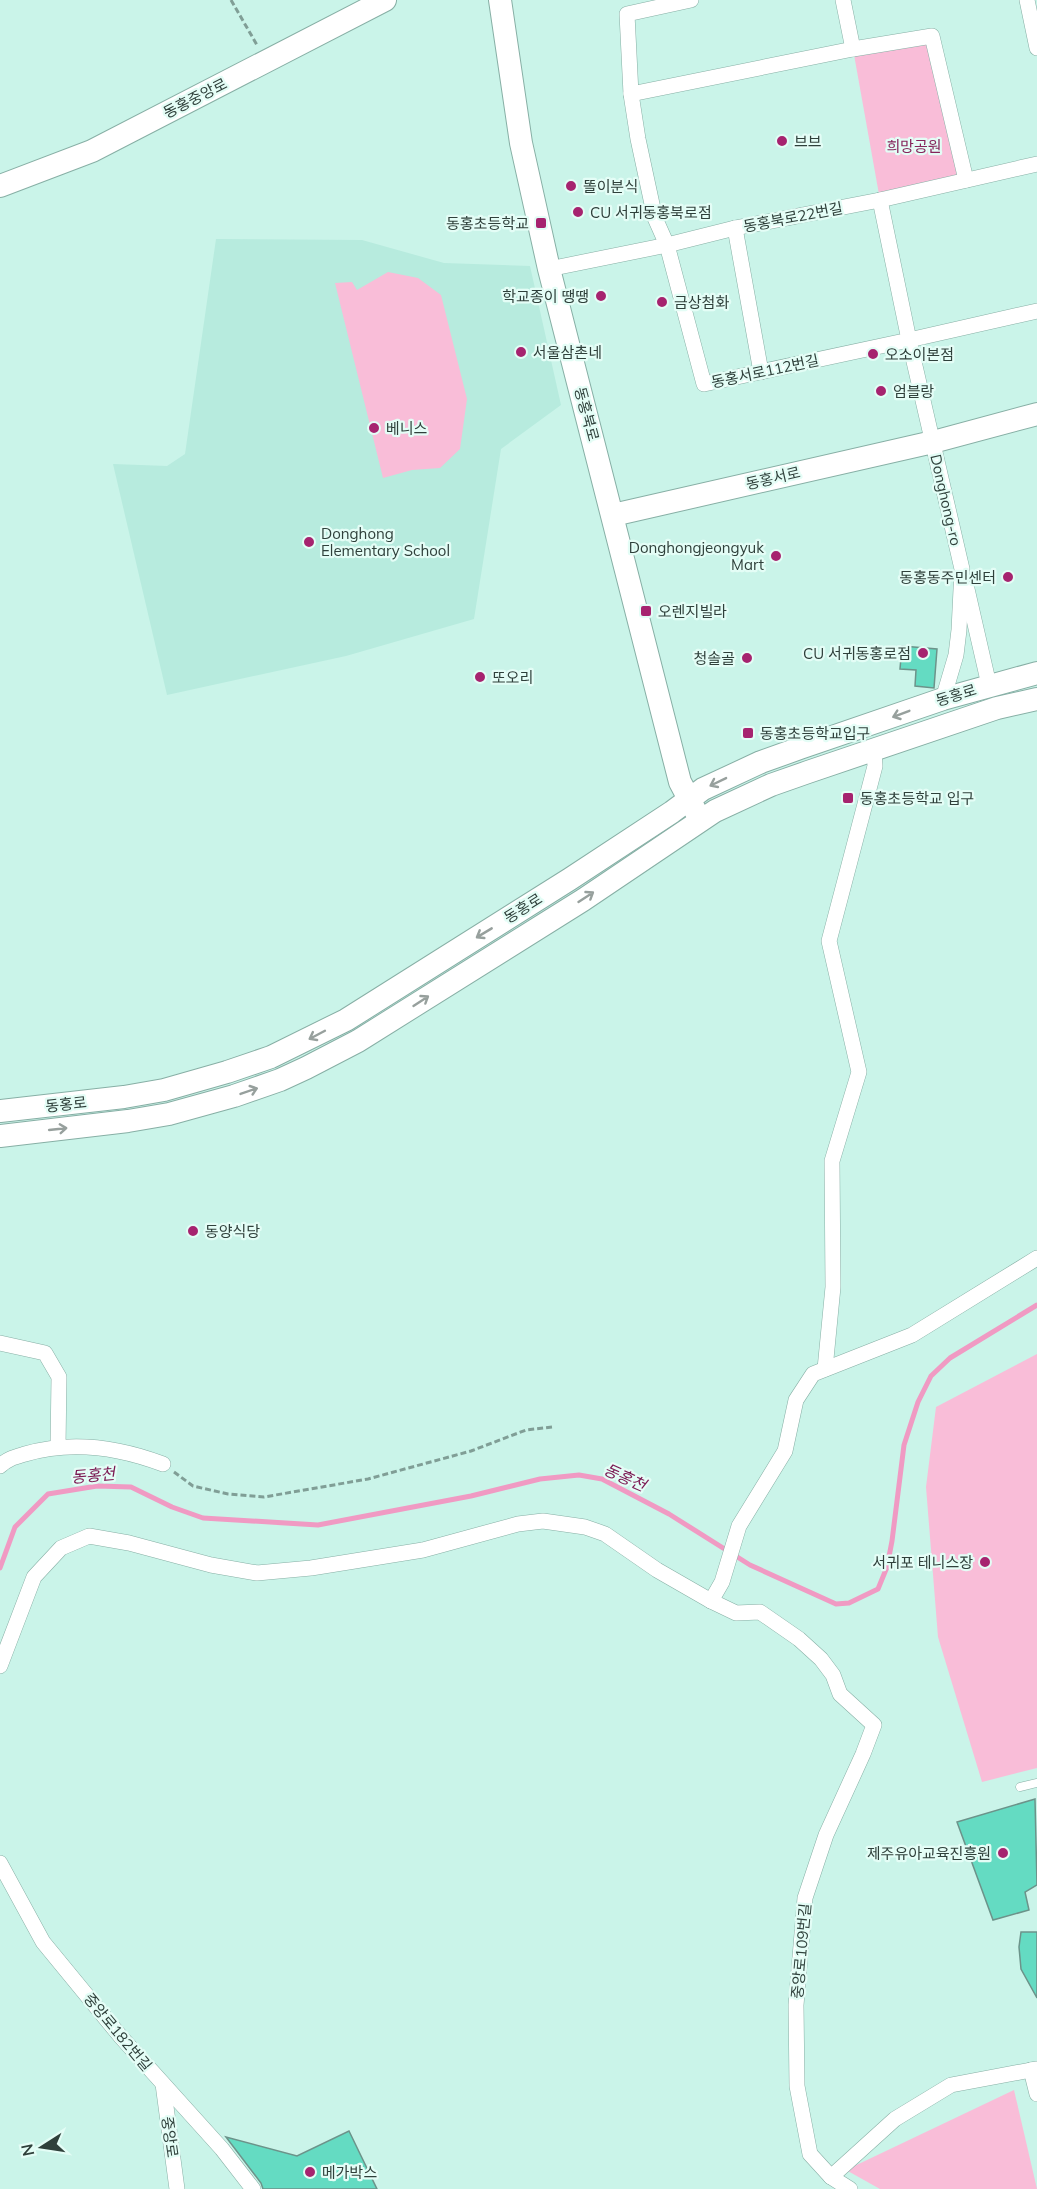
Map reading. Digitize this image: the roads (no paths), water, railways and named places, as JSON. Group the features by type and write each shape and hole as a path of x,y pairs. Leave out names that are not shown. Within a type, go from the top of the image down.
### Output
{"main road":[{"name":"동홍중앙로","path":"0,186 92,151 385,0"},
{"name":"동홍북로","path":"500,0 521,143 549,269 680,782 688,800 702,820"},
{"name":"동홍서로","path":"613,515 933,442 1037,414"},
{"name":"동홍로","path":"0,1111 124,1097 164,1090 227,1072 296,1046 346,1020 570,879 703,789 762,762 943,699 1037,673"},
{"name":"동홍로","path":"0,1136 128,1122 169,1114 234,1096 306,1068 358,1041 583,900 716,811 771,785 997,708 1037,699"}],"street":[{"name":"동홍서로112번길","path":"691,0 627,14 631,94 638,139 655,218 667,245 704,384 909,340"},
{"path":"843,0 853,49"},
{"path":"1031,4 1037,48"},
{"path":"631,94 853,49 932,36 966,180"},
{"name":"동홍북로22번길","path":"549,269 667,245 735,228 880,200 1037,164"},
{"path":"880,200 933,442"},
{"path":"735,228 761,372"},
{"path":"909,340 1037,311"},
{"name":"Donghong-ro","path":"933,442 962,569 956,655 943,699"},
{"path":"962,569 989,685"},
{"path":"825,1369 833,1287 832,1161 859,1072 829,941 875,766 874,750"},
{"path":"0,1666 34,1577 62,1548 89,1536 129,1543 211,1565 257,1574 423,1550 518,1524 553,1522 585,1527 605,1534 657,1569 711,1601 722,1582 739,1526 785,1451 796,1400 813,1374 912,1335 1037,1257"},
{"path":"0,1343 45,1353 59,1377 58,1447"},
{"path":"0,1466 6,1460 58,1447 100,1447 135,1454 163,1464"},
{"name":"중앙로109번길","path":"711,1601 736,1613 760,1612 799,1639 821,1659 833,1675 840,1694 874,1725 826,1835 805,1898 796,2005 797,2086 810,2154 831,2177"},
{"name":"중앙로182번길","path":"0,1863 44,1942 121,2037 222,2149 253,2189"},
{"path":"850,2189 831,2177 896,2119 951,2085 1034,2069 1037,2094"},
{"name":"중앙로","path":"163,2084 177,2189"}],"lane":[{"path":"1020,1787 1037,1783"}],"waterway":[{"name":"동홍천","path":"0,1568 15,1527 48,1494 97,1486 131,1487 172,1507 203,1518 318,1525 471,1496 540,1479 579,1475 602,1479 669,1514 750,1565 836,1604 849,1603 878,1589 887,1567 904,1445 918,1402 931,1376 950,1358 1037,1305"}],"place":[{"name":"브브","path":"782,141"},
{"name":"똘이분식","path":"571,186"},
{"name":"CU 서귀동홍북로점","path":"578,212"},
{"name":"동홍초등학교","path":"541,223"},
{"name":"학교종이 땡땡","path":"601,296"},
{"name":"금상첨화","path":"662,302"},
{"name":"서울삼촌네","path":"521,352"},
{"name":"오소이본점","path":"873,354"},
{"name":"엄블랑","path":"881,391"},
{"name":"베니스","path":"374,428"},
{"name":"Donghong Elementary School","path":"309,542"},
{"name":"Donghongjeongyuk Mart","path":"776,556"},
{"name":"동홍동주민센터","path":"1008,577"},
{"name":"오렌지빌라","path":"646,611"},
{"name":"CU 서귀동홍로점","path":"923,653"},
{"name":"청솔골","path":"747,658"},
{"name":"또오리","path":"480,677"},
{"name":"동홍초등학교입구","path":"748,733"},
{"name":"동홍초등학교 입구","path":"848,798"},
{"name":"동양식당","path":"193,1231"},
{"name":"서귀포 테니스장","path":"985,1562"},
{"name":"제주유아교육진흥원","path":"1003,1853"},
{"name":"메가박스","path":"310,2172"}],"park label":[{"name":"희망공원","path":"914,146"}]}
